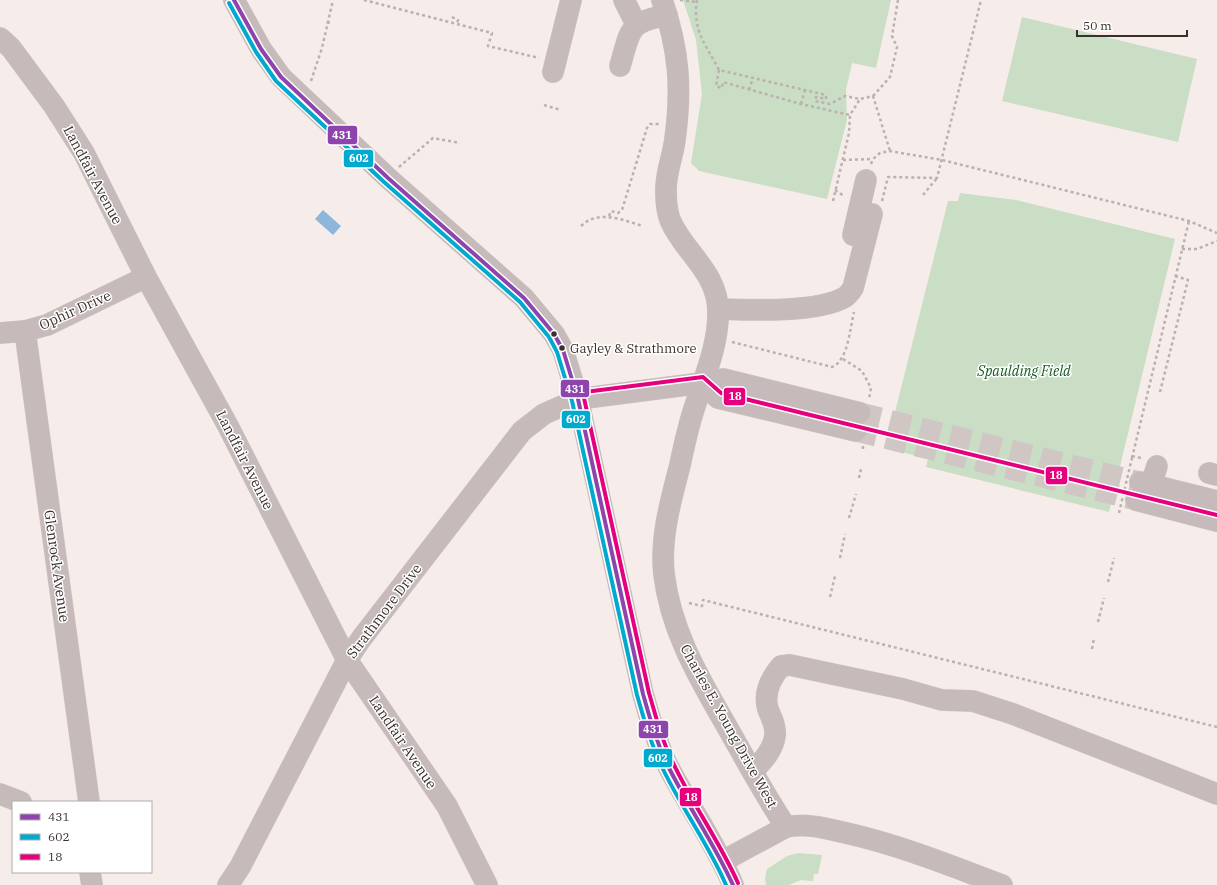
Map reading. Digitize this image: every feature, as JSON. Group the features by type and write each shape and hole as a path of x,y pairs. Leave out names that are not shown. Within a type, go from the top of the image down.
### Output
{"street":[{"path":"234,0 261,49 281,77 388,178 524,298 541,316 554,334 563,350 578,399 643,694 655,734 667,763 723,861 733,885"},
{"path":"554,67 571,0"},
{"path":"624,0 636,24"},
{"path":"620,66 630,33 636,24 670,5"},
{"name":"Charles E. Young Drive West","path":"670,5 679,74 679,101 675,142 666,180 667,206 671,222 707,272 714,289 718,309 717,327 693,412 669,507 664,540 664,573 670,607 689,659 786,827"},
{"name":"Landfair Avenue","path":"0,38 11,48 54,106 84,153 146,277 224,420 347,660 447,806 487,885"},
{"path":"833,302 840,291 866,180"},
{"path":"718,309 807,308 833,302 846,296 853,288 876,211"},
{"name":"Ophir Drive","path":"0,333 25,331 47,325 146,277"},
{"name":"Glenrock Avenue","path":"25,331 89,801"},
{"path":"702,383 718,398 858,422"},
{"name":"Strathmore Drive","path":"228,885 240,867 347,660 361,639 522,432 544,414 578,399 702,383"},
{"path":"1217,501 1146,483 1217,521"},
{"path":"753,771 766,756 775,736 775,727 766,696 773,675 781,666 790,665 903,689 942,700 973,701 1020,716 1217,794"},
{"path":"0,794 18,801"},
{"path":"723,861 786,827 814,825 866,837 926,856 1002,885"}],"path":[{"path":"311,81 322,48 333,0"},
{"path":"364,0 492,33 488,46 554,67"},
{"path":"719,70 826,95 826,99 816,96 815,101 830,104 845,96 860,99 873,96 890,77 897,47 892,36 898,0"},
{"path":"923,195 937,178 982,0"},
{"path":"670,5 697,1 695,19 700,34 719,70 716,86 722,88 723,82 850,116"},
{"path":"452,17 458,20 457,24"},
{"path":"327,22 332,24"},
{"path":"749,90 752,81"},
{"path":"801,104 805,90"},
{"path":"873,96 890,151"},
{"path":"833,201 849,133 850,116 860,99"},
{"path":"544,105 561,110"},
{"path":"609,216 611,211 618,213 622,210 647,128 650,124 659,124"},
{"path":"403,163 433,138 460,143"},
{"path":"866,180 873,160 880,153 890,151 942,160 1189,221 1217,233"},
{"path":"843,160 873,160"},
{"path":"876,211 888,177 937,178"},
{"path":"581,226 587,220 609,216 643,226"},
{"path":"1119,513 1189,221"},
{"path":"1182,249 1197,249 1217,241"},
{"path":"1160,392 1188,280 1175,276"},
{"path":"730,342 832,367 838,365 843,359 856,306"},
{"path":"859,478 861,469"},
{"path":"849,518 856,494"},
{"path":"840,558 845,534"},
{"path":"1108,582 1114,558"},
{"path":"830,597 835,576"},
{"path":"1098,622 1104,598"},
{"path":"689,602 702,606 703,600 1217,727"},
{"path":"1092,649 1094,638"}],"green space":[{"path":"683,0 891,0 876,68 852,63 846,90 847,120 827,199 699,171 691,163 702,94 696,40"},
{"path":"1022,17 1197,59 1178,142 1002,101"},
{"name":"Spaulding Field","path":"960,193 1016,200 1175,239 1109,512 926,467 928,459 886,448 948,201 958,201"},
{"path":"798,853 822,855 818,874 814,874 813,881 801,880 789,885 766,885 765,878 767,869 787,856"}],"water":[{"path":"323,210 341,226 333,235 315,219"}],"tunnel":[{"path":"860,413 1140,482"},
{"path":"856,431 1136,500"}],"transit line":[{"name":"431","path":"234,0 261,49 281,77 388,178 524,298 554,334 563,350 578,399 643,694 654,730 663,756 726,869 733,885"},
{"name":"602","path":"229,3 256,52 276,81 384,182 520,302 549,337 557,352 572,401 637,695 648,730 657,756 669,780 711,854 726,885"},
{"name":"18","path":"577,393 703,377 721,393 1217,515"},
{"name":"18","path":"584,398 649,693 660,731 677,770 738,883"}],"place":[{"name":"Gayley & Strathmore","path":"562,348"}]}
